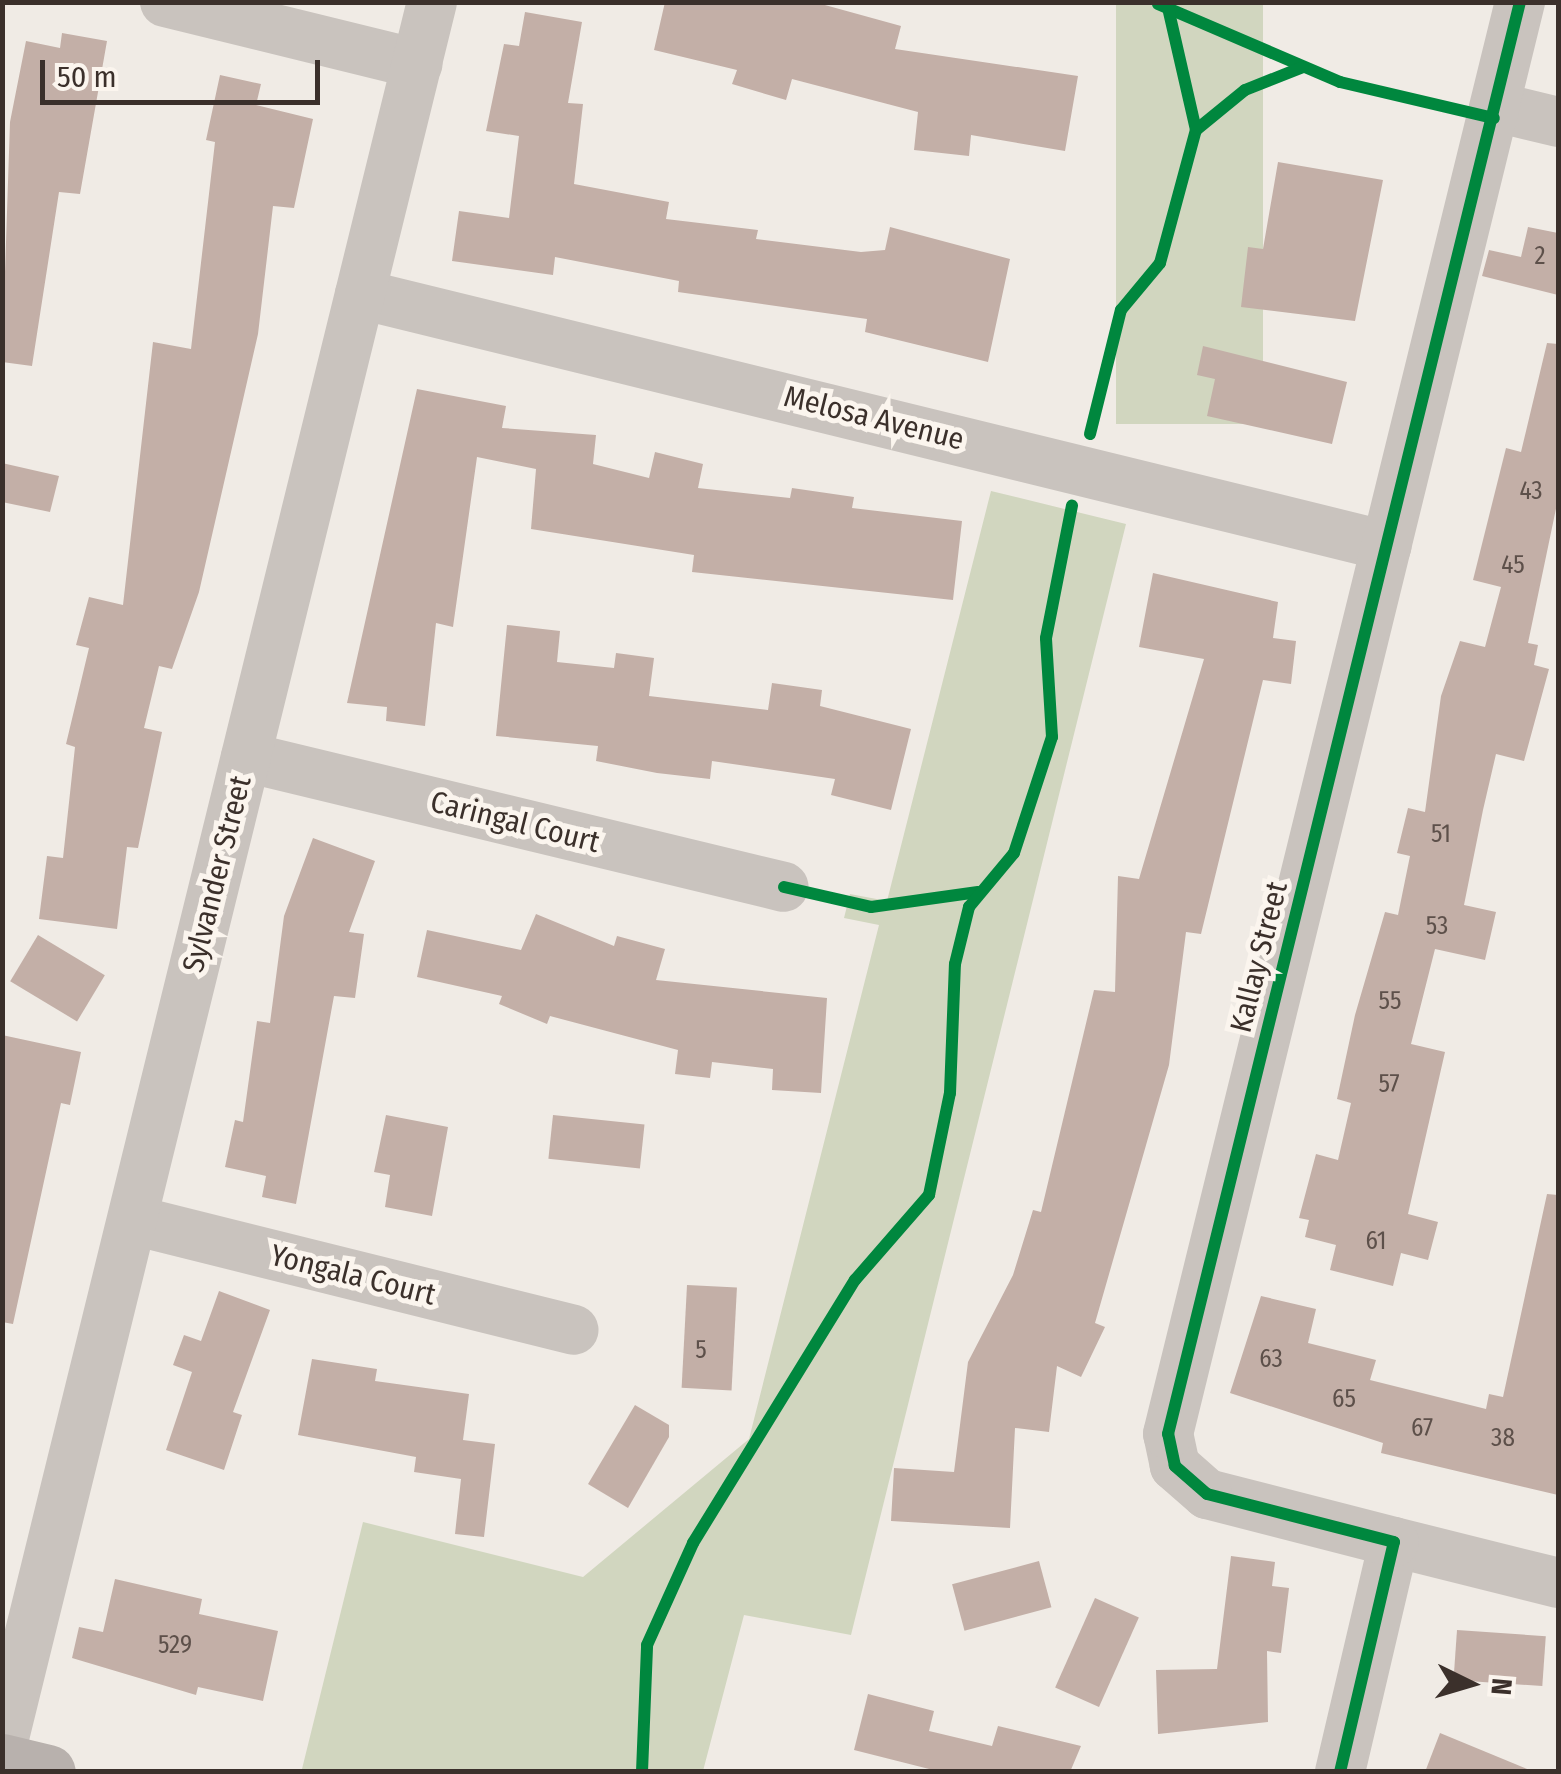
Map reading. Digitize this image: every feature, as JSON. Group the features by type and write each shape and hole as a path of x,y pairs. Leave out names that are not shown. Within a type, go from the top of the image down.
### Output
{"main road":[{"path":"2,1760 48,1772"}],"street":[{"path":"165,2 417,64"},
{"name":"Sylvander Street","path":"2,1746 432,2"},
{"name":"Kallay Street","path":"1520,2 1168,1434 1175,1466 1207,1494 1558,1583"},
{"path":"1496,106 1558,122"},
{"name":"Melosa Avenue","path":"360,294 1387,546"},
{"name":"Caringal Court","path":"246,757 784,887"},
{"name":"Yongala Court","path":"133,1220 574,1330"},
{"path":"1340,1772 1394,1542"}],"green space":[{"path":"1116,3 1263,3 1263,424 1116,424"},
{"path":"991,491 1126,524 851,1635 744,1615 703,1771 302,1769 363,1522 583,1577 749,1439 879,925 844,918 850,894 887,901"}],"building":[{"path":"665,2 814,2 901,26 895,49 1078,76 1065,151 971,135 969,156 914,150 918,112 792,79 786,100 732,84 737,70 654,50"},
{"path":"525,12 582,22 568,103 583,104 574,184 669,202 666,219 758,230 756,239 861,252 885,250 890,227 1010,259 988,362 865,332 867,319 678,292 679,281 555,257 553,275 452,261 459,211 509,218 519,136 486,131 504,44 519,46"},
{"path":"62,33 107,41 80,194 59,192 32,366 2,362 10,122 26,41 60,48"},
{"path":"220,75 261,84 256,105 313,119 294,208 273,206 258,334 199,592 172,669 159,666 144,728 162,732 138,848 127,847 117,929 39,919 47,856 63,858 75,747 66,744 89,648 76,645 89,597 123,605 153,342 191,349 215,142 206,140"},
{"path":"1278,162 1383,180 1355,321 1241,307 1248,247 1263,249"},
{"path":"1528,227 1558,233 1558,295 1482,276 1489,250 1521,257"},
{"path":"1547,343 1558,344 1558,499 1528,643 1538,645 1534,665 1549,669 1524,761 1496,754 1483,810 1464,905 1496,912 1485,960 1435,949 1411,1044 1445,1052 1408,1214 1438,1222 1428,1260 1401,1253 1393,1286 1330,1270 1336,1245 1305,1237 1309,1220 1299,1218 1316,1154 1338,1160 1351,1103 1337,1099 1355,1015 1385,912 1398,915 1410,856 1397,853 1408,808 1425,812 1441,696 1460,641 1485,647 1501,587 1473,580 1506,448 1521,452"},
{"path":"1203,346 1347,382 1332,444 1207,416 1215,379 1197,375"},
{"path":"417,389 506,406 502,428 596,435 593,464 649,478 655,452 703,464 698,488 790,498 792,488 854,497 852,508 962,521 953,600 692,572 694,555 531,529 536,469 477,457 453,627 436,623 425,726 386,721 387,707 347,703"},
{"path":"2,463 59,476 50,512 2,502"},
{"path":"1153,573 1278,602 1273,638 1296,641 1291,684 1263,680 1201,934 1186,932 1169,1065 1095,1323 1105,1327 1081,1377 1057,1366 1049,1432 1015,1428 1010,1528 891,1521 894,1468 954,1472 968,1362 1013,1275 1033,1210 1041,1212 1094,990 1115,992 1118,876 1139,879 1204,659 1139,647"},
{"path":"507,625 560,631 557,662 614,668 616,653 654,658 649,696 768,710 772,683 822,690 820,706 911,729 891,810 831,795 835,779 712,761 710,779 657,773 596,761 598,746 496,736"},
{"path":"313,838 375,861 349,932 364,934 355,998 334,996 296,1204 262,1197 266,1176 225,1167 235,1120 243,1122 257,1021 270,1023 284,916"},
{"path":"536,914 614,946 617,936 665,949 656,980 827,998 821,1093 772,1090 773,1069 712,1062 710,1078 675,1074 678,1050 550,1016 547,1024 499,1004 502,996 417,977 427,930 521,950"},
{"path":"38,935 105,975 77,1021 10,981"},
{"path":"2,1035 81,1052 70,1105 61,1103 13,1324 2,1322"},
{"path":"386,1115 448,1127 432,1216 385,1207 390,1175 374,1172"},
{"path":"553,1115 644,1125 640,1168 548,1159"},
{"path":"1547,1194 1558,1195 1558,1495 1381,1453 1383,1443 1230,1393 1261,1296 1316,1309 1308,1343 1376,1360 1370,1380 1486,1409 1489,1394 1503,1397"},
{"path":"687,1285 737,1288 732,1390 682,1388"},
{"path":"219,1291 270,1310 233,1412 242,1415 224,1470 166,1450 192,1372 173,1365 184,1335 201,1341"},
{"path":"312,1359 377,1369 375,1381 469,1394 463,1440 495,1444 484,1537 455,1534 461,1479 414,1472 416,1457 298,1435"},
{"path":"635,1405 669,1425 669,1437 628,1508 588,1484"},
{"path":"1231,1556 1275,1562 1272,1586 1289,1588 1281,1653 1267,1651 1268,1722 1158,1734 1156,1670 1217,1669"},
{"path":"1039,1561 1051,1607 964,1631 952,1584"},
{"path":"115,1579 202,1599 199,1614 278,1631 263,1701 198,1687 196,1695 72,1658 79,1627 103,1632"},
{"path":"1095,1598 1139,1618 1099,1707 1055,1688"},
{"path":"1457,1630 1546,1636 1542,1686 1454,1680"},
{"path":"868,1694 934,1711 929,1731 992,1746 998,1726 1081,1746 1070,1772 941,1772 854,1750"},
{"path":"1440,1733 1532,1771 1532,1772 1425,1772"}],"cycle path":[{"path":"1340,1772 1394,1542 1207,1494 1175,1466 1168,1434 1520,2"},
{"path":"1158,4 1340,82 1494,118"},
{"path":"1090,434 1121,310 1160,263 1196,130 1168,8"},
{"path":"1196,130 1245,90 1303,67"},
{"path":"642,1772 647,1645 693,1543 855,1280 929,1195 950,1093 955,964 969,907 1014,853 1052,737 1046,638 1072,506"},
{"path":"784,887 871,907 978,892"}]}
